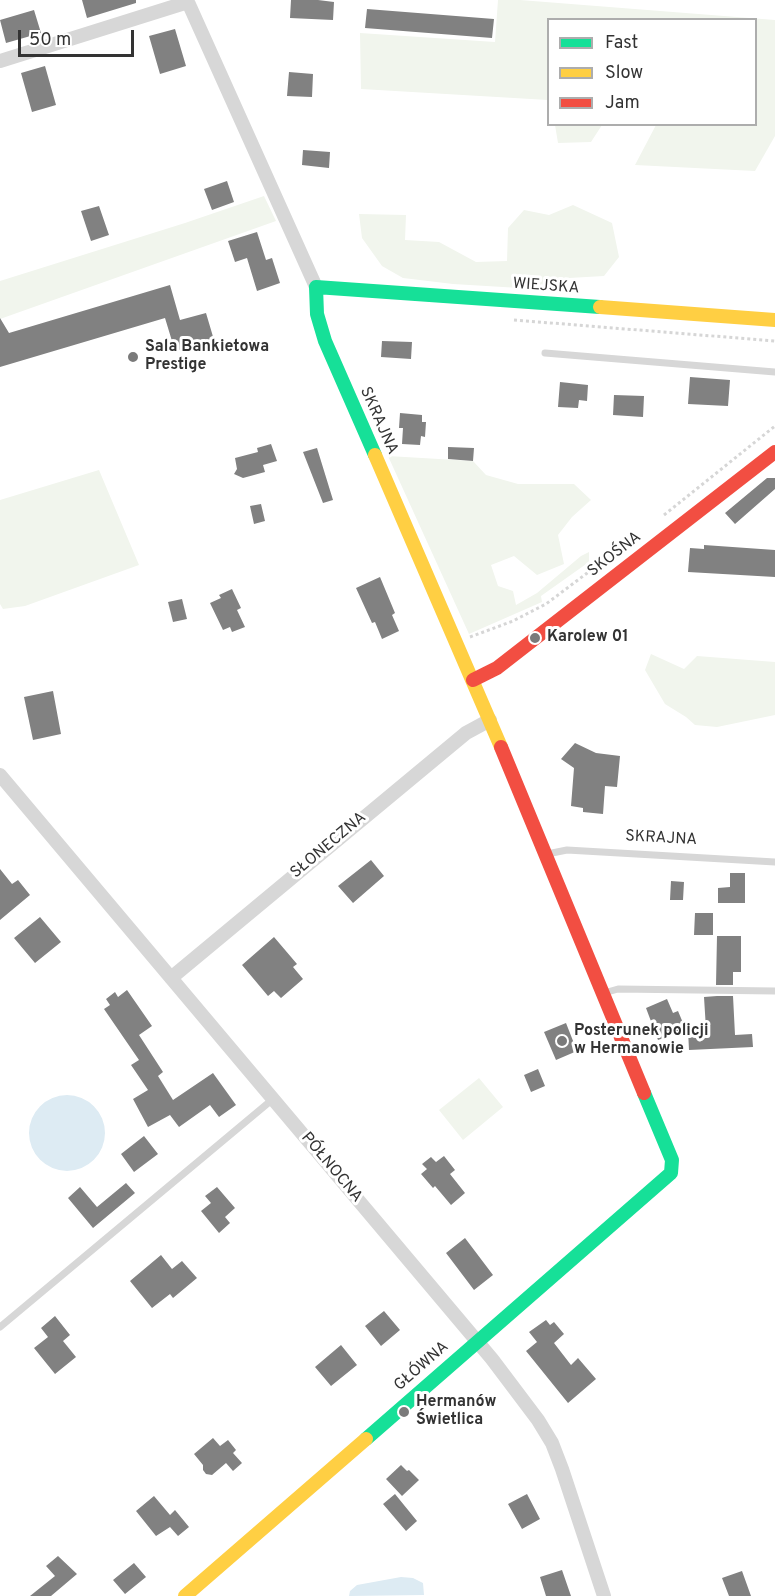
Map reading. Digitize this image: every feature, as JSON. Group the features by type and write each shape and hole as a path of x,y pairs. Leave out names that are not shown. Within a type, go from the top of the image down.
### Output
{"street":[{"path":"0,61 187,1"},
{"name":"SKRAJNA","path":"187,1 316,287 318,314 325,341 490,720 672,1160"},
{"name":"WIEJSKA","path":"316,287 775,320"},
{"name":"SKOŚNA","path":"473,680 497,668 775,452"},
{"name":"SŁONECZNA","path":"171,978 466,733 490,720"},
{"name":"PÓŁNOCNA","path":"0,775 477,1341 538,1420 552,1443 562,1469 604,1596"},
{"name":"GŁÓWNA","path":"185,1596 667,1177 673,1166 672,1160"}],"lane":[{"path":"545,354 775,372"},
{"name":"SKRAJNA","path":"546,855 567,850 775,862"},
{"path":"602,993 618,989 775,992"},
{"path":"0,1327 273,1099"}],"path":[{"path":"661,517 775,426"},
{"path":"457,643 513,621 546,604 641,534"}],"shaded area":[{"path":"498,0 750,18 547,18 547,100 361,89 360,33 495,42"},
{"path":"757,19 775,20 775,136 755,171 635,165 655,126 757,126"},
{"path":"555,126 601,126 591,142 558,143"},
{"path":"264,196 276,221 0,319 0,281"},
{"path":"573,205 612,223 619,257 604,276 569,278 553,290 453,284 403,278 382,266 362,238 359,214 406,215 405,240 439,242 476,262 507,261 508,228 524,210 549,215"},
{"path":"388,456 473,461 486,475 518,484 574,484 591,500 572,517 558,535 564,564 537,575 514,556 491,565 498,586 513,591 516,605 537,593 581,556 589,552 589,562 541,596 542,602 469,634"},
{"path":"99,470 139,565 25,606 3,609 0,604 0,500"},
{"path":"651,654 684,669 697,656 775,662 775,715 717,727 695,725 665,704 645,670"},
{"path":"479,1078 503,1107 463,1140 439,1110"},
{"path":"67,1095 81,1098 94,1106 102,1119 105,1133 102,1147 94,1160 81,1168 67,1171 53,1168 40,1160 32,1147 29,1133 32,1119 40,1106 53,1098"},
{"path":"401,1577 413,1578 423,1583 424,1595 349,1596 350,1591 357,1585"}],"building":[{"path":"82,0 136,0 136,3 87,18"},
{"path":"291,0 334,2 333,20 290,18"},
{"path":"367,9 494,19 492,38 365,28"},
{"path":"34,10 41,33 6,43 0,20"},
{"path":"175,29 186,66 160,74 149,36"},
{"path":"45,66 56,105 32,112 21,73"},
{"path":"289,72 313,74 312,97 287,96"},
{"path":"303,150 330,152 329,168 302,165"},
{"path":"227,181 234,202 212,210 204,189"},
{"path":"99,206 109,235 91,241 81,211"},
{"path":"257,232 266,260 272,258 280,283 257,291 247,258 235,262 228,241"},
{"path":"170,285 180,320 206,313 214,340 175,351 165,318 0,367 0,318 9,333"},
{"path":"382,341 412,342 411,359 381,357"},
{"path":"690,377 730,380 728,406 688,404"},
{"path":"560,382 588,385 587,401 579,400 578,408 558,407"},
{"path":"614,395 644,396 643,417 613,415"},
{"path":"400,413 422,415 422,422 426,422 425,437 421,436 420,445 402,444 403,428 399,428"},
{"path":"271,444 277,461 263,465 265,472 243,478 234,474 237,469 235,458 258,452 257,448"},
{"path":"448,447 474,448 473,461 448,459"},
{"path":"317,448 333,500 323,503 303,452"},
{"path":"767,478 775,478 775,489 735,524 725,513"},
{"path":"261,504 265,521 254,524 250,506"},
{"path":"704,545 775,550 775,577 688,572 690,548 704,549"},
{"path":"380,577 395,613 392,615 399,631 382,639 356,588"},
{"path":"232,589 241,608 237,610 245,627 232,632 230,627 223,630 210,603 221,598 219,595"},
{"path":"182,599 187,619 173,622 168,602"},
{"path":"53,691 61,734 33,740 24,697"},
{"path":"575,743 596,753 620,756 617,787 605,786 603,814 583,812 583,808 571,806 574,768 561,759"},
{"path":"371,860 384,876 353,903 338,886"},
{"path":"0,869 12,884 18,880 30,895 0,920"},
{"path":"730,873 745,873 745,903 718,903 718,888 730,887"},
{"path":"671,881 684,882 683,900 670,900"},
{"path":"695,913 713,913 713,935 694,935"},
{"path":"40,917 61,942 35,963 14,938"},
{"path":"717,936 741,936 741,972 733,972 733,985 716,985"},
{"path":"274,937 297,964 293,967 303,979 281,998 274,991 268,996 242,965"},
{"path":"127,990 152,1026 139,1035 163,1072 158,1076 173,1100 213,1073 236,1105 219,1117 210,1105 179,1127 170,1115 148,1127 133,1099 148,1090 131,1065 139,1060 104,1009 110,1005 106,999 115,992 118,997"},
{"path":"733,996 735,1035 752,1034 753,1047 689,1050 688,1030 706,1029 704,997"},
{"path":"667,999 673,1013 678,1011 686,1030 658,1040 646,1008"},
{"name":"Posterunek policji w Hermanowie","path":"566,1023 577,1051 556,1060 544,1032"},
{"path":"538,1069 545,1086 531,1092 524,1075"},
{"path":"144,1136 158,1154 134,1172 121,1154"},
{"path":"444,1156 455,1170 450,1174 465,1193 451,1205 421,1174 427,1169 422,1164 431,1157 436,1162"},
{"path":"126,1183 135,1193 93,1228 68,1198 80,1187 97,1207"},
{"path":"217,1187 235,1208 225,1217 230,1223 219,1233 201,1211 211,1203 205,1196"},
{"path":"465,1238 493,1275 474,1290 446,1253"},
{"path":"161,1255 172,1269 182,1261 197,1278 173,1298 170,1294 152,1308 130,1281"},
{"path":"384,1311 400,1330 381,1346 365,1326"},
{"path":"55,1316 70,1335 63,1341 76,1357 55,1374 34,1348 48,1337 41,1328"},
{"path":"546,1320 550,1325 554,1322 564,1334 554,1343 571,1365 578,1358 596,1379 568,1403 526,1351 537,1342 529,1332"},
{"path":"341,1345 357,1365 331,1386 315,1367"},
{"path":"213,1438 220,1446 228,1440 236,1450 233,1453 242,1463 233,1471 226,1463 212,1475 206,1474 203,1470 203,1465 194,1454"},
{"path":"401,1465 419,1480 402,1496 386,1479"},
{"path":"395,1494 417,1521 406,1531 383,1504"},
{"path":"527,1494 540,1519 522,1529 508,1504"},
{"path":"154,1496 170,1515 175,1510 189,1527 178,1536 170,1527 156,1536 136,1511"},
{"path":"58,1556 77,1574 51,1596 30,1596 55,1576 46,1566"},
{"path":"134,1563 146,1577 125,1594 113,1580"},
{"path":"562,1570 571,1596 546,1596 540,1577"},
{"path":"742,1571 751,1596 729,1596 722,1578"}],"traffic: fast":[{"path":"375,455 325,341 317,314 316,287 600,307"},
{"path":"366,1439 671,1173 672,1160 644,1093"}],"traffic: slow":[{"path":"600,307 775,320"},
{"path":"375,455 501,747"},
{"path":"185,1596 366,1439"}],"traffic: jam":[{"path":"473,680 497,668 775,452"},
{"path":"501,747 644,1093"}],"place":[{"name":"Sala Bankietowa Prestige","path":"133,357"},
{"name":"Karolew 01","path":"535,638"},
{"name":"Posterunek policji w Hermanowie","path":"562,1041"},
{"name":"Hermanów Świetlica","path":"404,1412"}]}
